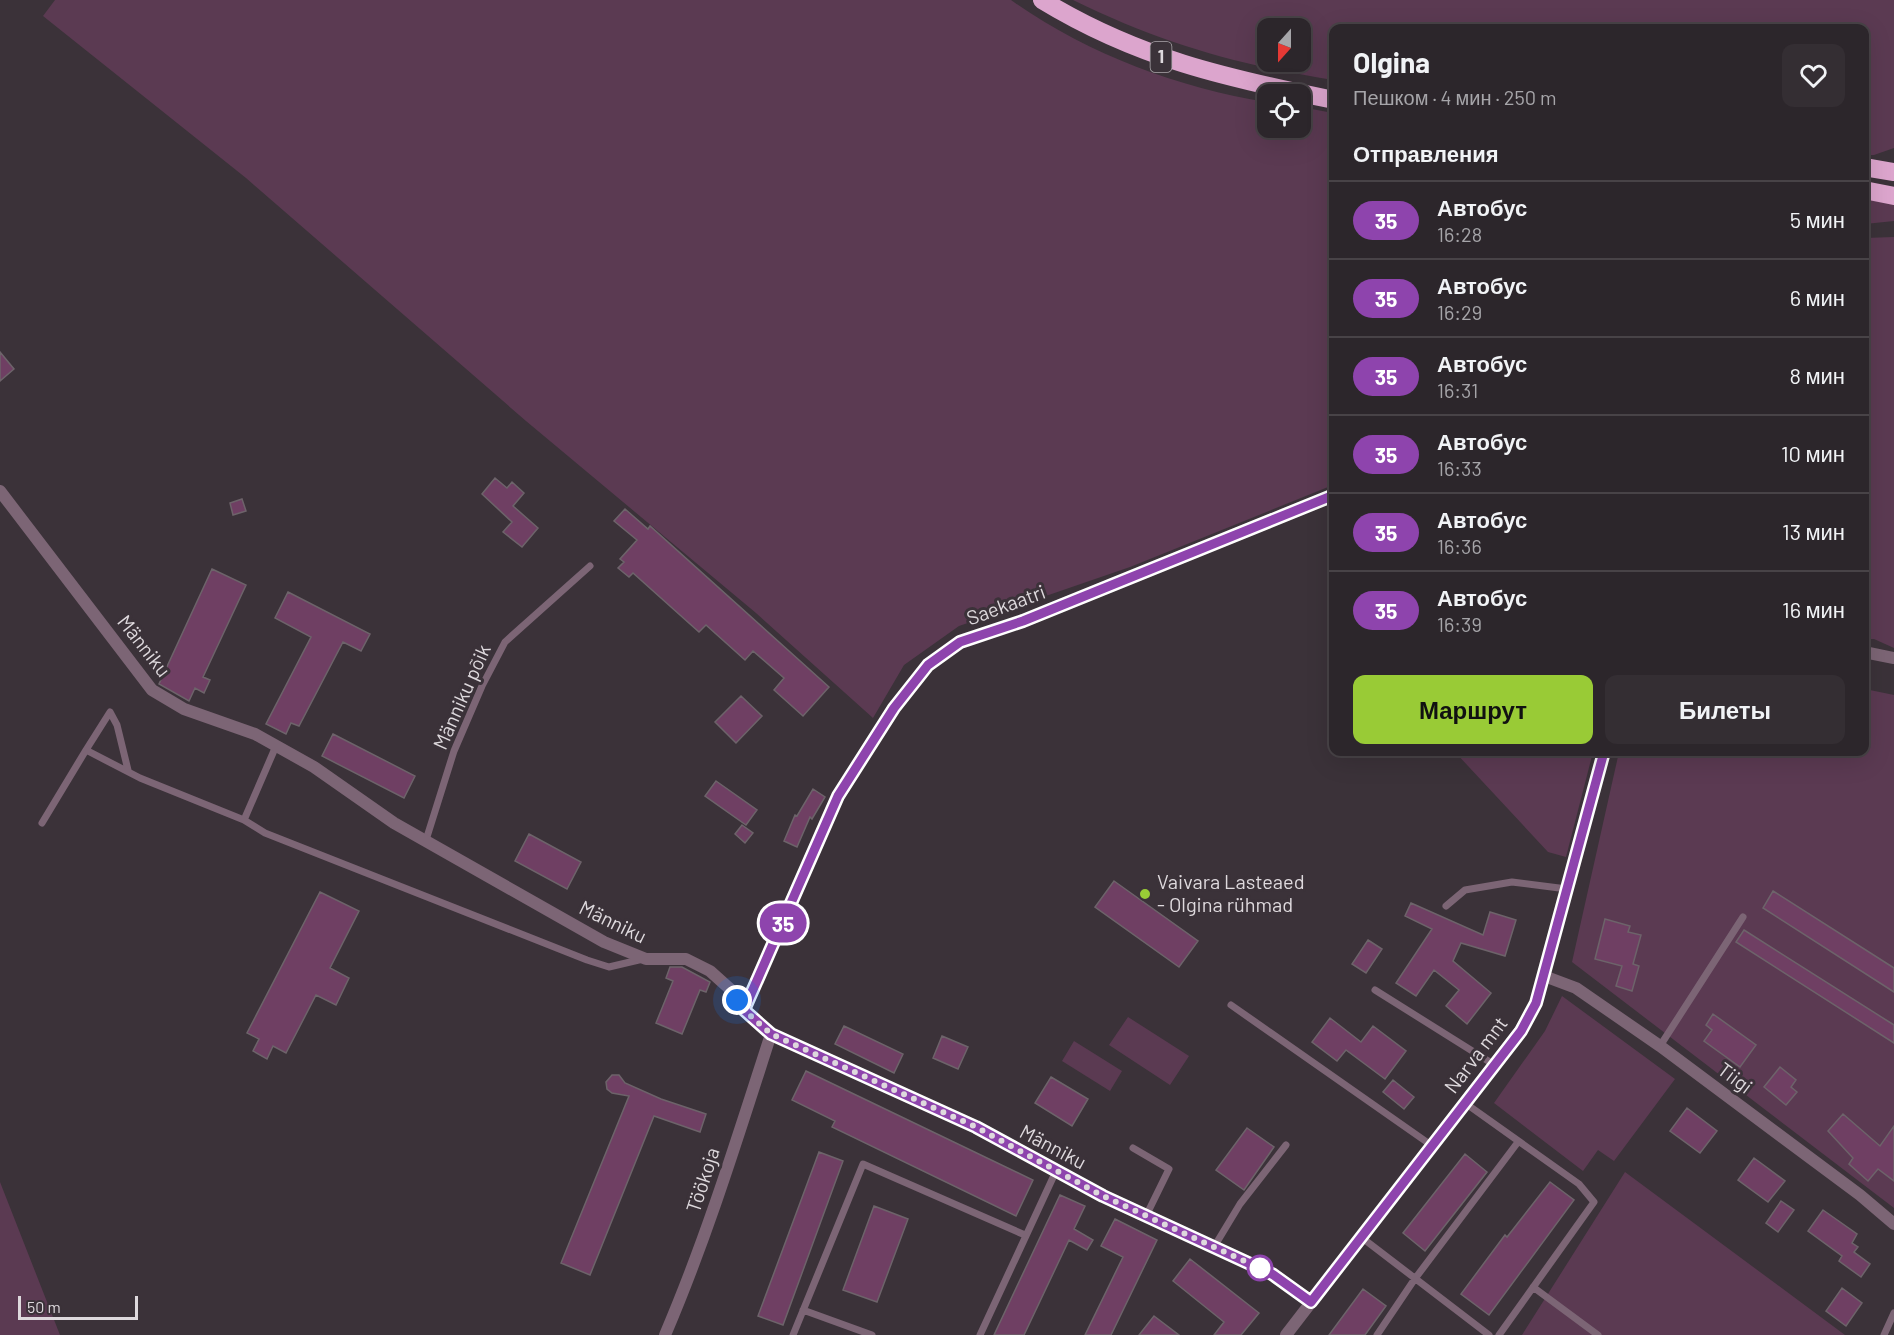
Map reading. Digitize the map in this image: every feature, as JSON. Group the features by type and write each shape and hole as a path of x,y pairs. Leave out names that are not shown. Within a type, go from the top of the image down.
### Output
{"highway":[{"name":"1","path":"1042,0 1080,23 1144,52 1259,84"},
{"name":"1","path":"1311,93 1329,95"},
{"name":"1","path":"1311,95 1329,99"},
{"path":"1869,168 1894,172"},
{"path":"1869,191 1894,196"}],"street":[{"name":"Männiku","path":"0,491 152,690 184,709 238,726 314,767 394,823 589,934 646,959 686,959 710,971 730,989 744,1010 771,1034 976,1127 1056,1171 1146,1216 1272,1274 1311,1302"},
{"name":"Saekaatri","path":"744,1010 838,796 894,708 928,665 960,642 1023,621 1329,497"},
{"path":"1869,653 1894,658"},
{"name":"Narva mnt","path":"1286,1335 1493,1064 1521,1031 1536,1003 1603,756"},
{"name":"Tiigi","path":"1544,976 1576,988 1660,1046 1860,1195 1894,1224"},
{"name":"Töökoja","path":"665,1335 692,1272 720,1194 771,1034"}],"lane":[{"name":"Männiku põik","path":"426,840 454,751 482,686 505,642 590,566"},
{"path":"42,823 110,712 117,724 128,770"},
{"path":"244,820 276,746"},
{"path":"86,750 140,778 244,820 265,832 587,960 609,967 646,959"},
{"path":"1446,906 1465,890 1512,882 1567,889"},
{"path":"1660,1046 1743,917"},
{"path":"1376,990 1493,1064"},
{"path":"1232,1005 1431,1145"},
{"path":"1465,1103 1579,1184 1594,1202 1498,1335"},
{"path":"1377,1335 1414,1280 1518,1142"},
{"path":"1214,1247 1240,1204 1286,1144"},
{"path":"1133,1148 1169,1169 1146,1216"},
{"path":"793,1335 863,1164 1025,1235"},
{"path":"980,1335 1056,1171"},
{"path":"1361,1237 1414,1280 1489,1335"},
{"path":"1533,1287 1598,1335"},
{"path":"803,1310 873,1335"},
{"path":"1884,1335 1894,1313"}],"shaded area":[{"path":"55,0 1011,0 1070,36 1133,66 1200,88 1257,100 1257,138 1311,138 1311,109 1329,112 1329,487 1130,567 959,626 904,665 873,718 756,613 526,421 246,178 43,16"},
{"path":"1073,0 1894,0 1894,148 1869,155 1869,24 1329,24 1329,79 1288,72 1311,72 1311,18 1257,18 1257,65 1200,51"},
{"path":"1869,197 1894,202 1894,221 1869,224"},
{"path":"1894,237 1894,648 1869,639 1869,238"},
{"path":"1869,690 1894,695 1894,1208 1572,962 1618,756 1869,756"},
{"path":"1459,756 1592,756 1566,857 1548,852"},
{"path":"1562,996 1675,1079 1614,1161 1598,1150 1583,1171 1494,1103 1545,1031"},
{"path":"1128,1017 1189,1056 1170,1085 1109,1045"},
{"path":"1074,1041 1122,1071 1110,1091 1062,1061"},
{"path":"1625,1172 1845,1335 1522,1335"},
{"path":"0,1182 60,1335 0,1335"}],"building":[{"path":"0,352 14,369 0,381"},
{"path":"495,478 507,488 512,482 524,493 513,506 538,528 522,547 503,532 512,522 482,494"},
{"path":"242,499 246,511 233,515 230,503"},
{"path":"625,509 648,529 650,526 829,687 803,716 774,690 784,678 753,651 745,660 706,625 699,632 633,573 629,577 618,568 624,562 620,559 637,540 614,521"},
{"path":"212,569 246,585 203,677 210,680 204,693 195,688 189,701 159,684"},
{"path":"288,592 370,634 361,651 343,642 299,726 291,723 286,734 266,724 311,637 275,618"},
{"path":"741,696 762,716 736,743 715,722"},
{"path":"333,734 415,776 404,798 322,756"},
{"path":"716,781 757,810 746,825 705,796"},
{"path":"813,789 825,797 812,819 810,817 797,847 784,841 795,815 797,816"},
{"path":"742,825 753,833 745,843 735,834"},
{"path":"529,834 581,862 567,889 515,861"},
{"path":"1114,881 1198,941 1179,967 1095,907"},
{"path":"1773,891 1894,968 1894,992 1763,908"},
{"path":"320,892 359,911 330,968 349,978 336,1005 316,995 286,1053 273,1046 267,1059 253,1051 259,1039 247,1033"},
{"path":"1411,903 1483,935 1490,912 1516,920 1505,956 1461,943 1453,961 1491,993 1467,1024 1446,1006 1459,990 1434,970 1416,996 1396,983 1432,929 1405,916"},
{"path":"1605,919 1630,926 1628,932 1641,935 1633,964 1639,966 1632,991 1616,986 1622,966 1595,959"},
{"path":"1744,930 1894,1025 1894,1043 1736,942"},
{"path":"1368,940 1382,949 1366,973 1352,964"},
{"path":"670,967 682,967 710,982 706,992 700,990 682,1034 656,1023 673,981 666,978"},
{"path":"1713,1014 1756,1045 1740,1067 1704,1041 1712,1030 1706,1025"},
{"path":"1330,1018 1361,1042 1373,1026 1406,1051 1385,1079 1346,1050 1337,1061 1312,1042"},
{"path":"844,1026 903,1054 894,1073 835,1044"},
{"path":"942,1036 968,1047 958,1069 933,1058"},
{"path":"1780,1067 1796,1080 1791,1087 1797,1092 1786,1105 1764,1087"},
{"path":"806,1071 1033,1180 1016,1216 832,1127 835,1121 792,1100"},
{"path":"612,1075 619,1075 625,1083 661,1099 706,1114 700,1132 654,1116 590,1275 561,1263 629,1096 612,1093 607,1089 606,1082"},
{"path":"1051,1077 1088,1099 1072,1126 1035,1103"},
{"path":"1393,1080 1414,1097 1404,1109 1383,1092"},
{"path":"1687,1108 1717,1131 1700,1153 1670,1131"},
{"path":"1843,1114 1880,1146 1894,1126 1894,1181 1878,1169 1868,1181 1849,1164 1853,1158 1828,1131"},
{"path":"1247,1128 1274,1147 1244,1190 1216,1170"},
{"path":"819,1152 843,1161 783,1325 758,1316"},
{"path":"1465,1154 1487,1172 1425,1251 1403,1233"},
{"path":"1754,1158 1785,1181 1768,1202 1738,1180"},
{"path":"1550,1182 1574,1200 1489,1315 1461,1294 1505,1235 1507,1237"},
{"path":"1060,1195 1085,1206 1074,1229 1093,1240 1087,1250 1069,1240 1024,1335 994,1335"},
{"path":"1781,1201 1794,1210 1778,1232 1766,1223"},
{"path":"874,1206 908,1219 877,1302 843,1290"},
{"path":"1823,1210 1857,1234 1852,1243 1858,1247 1854,1252 1870,1264 1861,1277 1839,1261 1842,1256 1808,1231"},
{"path":"1115,1219 1157,1240 1111,1335 1085,1335 1123,1257 1101,1246"},
{"path":"1190,1259 1259,1313 1241,1335 1214,1335 1224,1322 1173,1281"},
{"path":"1842,1288 1862,1303 1846,1326 1826,1311"},
{"path":"1363,1289 1386,1306 1365,1335 1329,1335"},
{"path":"1154,1316 1179,1335 1139,1335"}],"bus line":[{"name":"35","path":"1329,497 1023,621 960,642 928,665 894,708 838,796 744,1010 771,1034 976,1127 1103,1196 1272,1274 1311,1302 1493,1064 1521,1031 1536,1003 1603,756"}],"place":[{"name":"Vaivara Lasteaed - Olgina rühmad","path":"1145,894"}],"route":[{"path":"737,1000 744,1010 771,1034 976,1127 1103,1196 1262,1269 1260,1268"}]}
